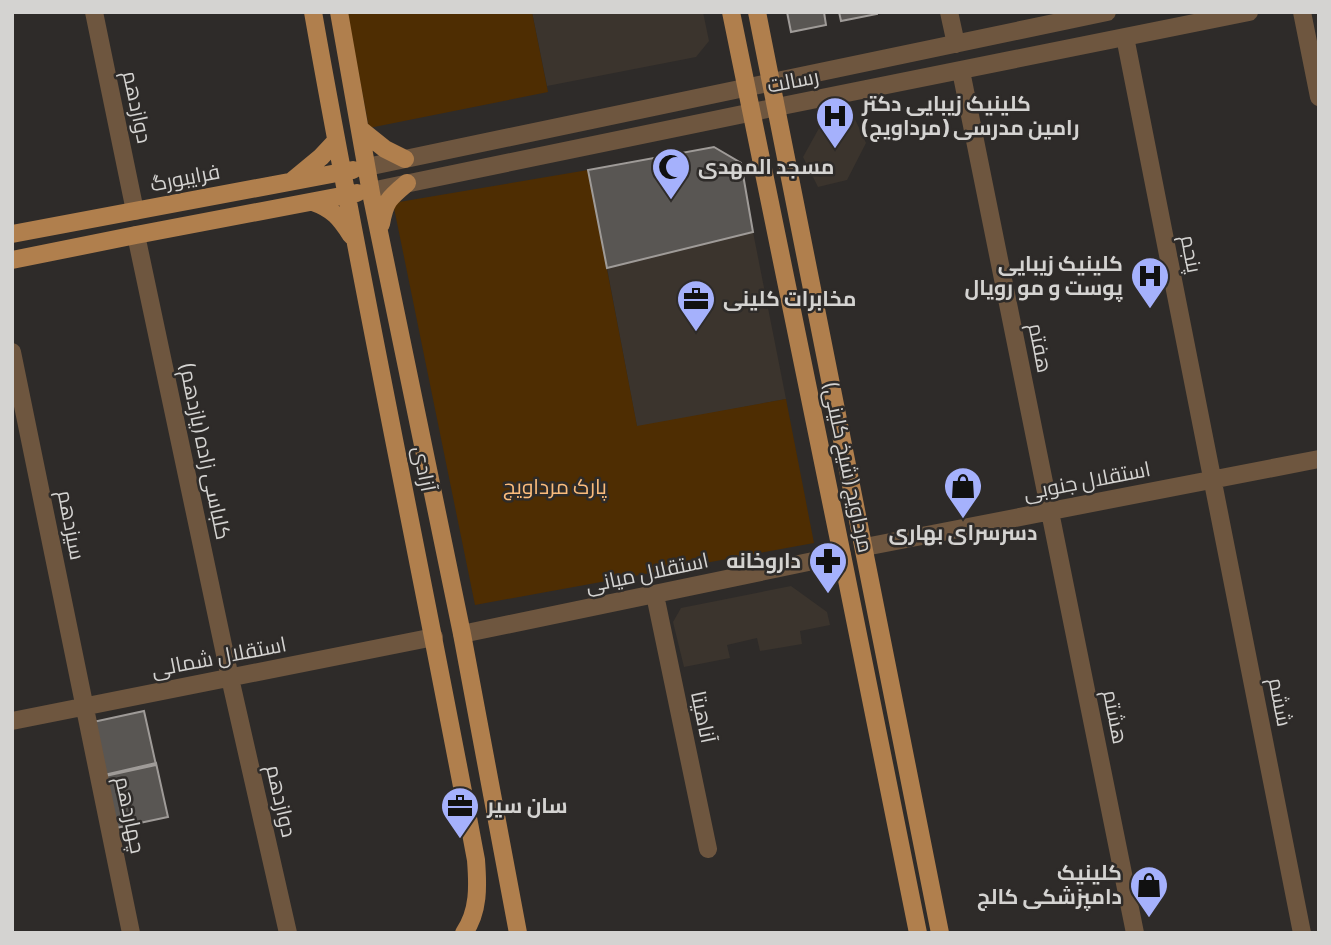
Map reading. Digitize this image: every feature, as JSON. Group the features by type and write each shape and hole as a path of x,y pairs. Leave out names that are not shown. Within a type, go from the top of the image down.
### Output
{"main road":[{"name":"آزادی","path":"313,12 346,195 476,860 478,891 471,922 464,933"},
{"name":"آزادی","path":"339,12 371,191 462,634 518,933"},
{"name":"مرداویج (شیخ کلینی)","path":"731,12 918,933"},
{"name":"مرداویج (شیخ کلینی)","path":"757,12 940,933"},
{"path":"360,129 385,149 405,159"},
{"path":"290,182 336,141"},
{"name":"فرایبورگ","path":"12,234 367,167"},
{"path":"379,231 384,206 407,183"},
{"name":"رسالت","path":"346,195 371,191"},
{"path":"12,260 346,195"},
{"path":"313,202 326,207 341,219 355,241"}],"street":[{"name":"دوازدهم","path":"94,12 135,211"},
{"path":"949,12 956,44"},
{"name":"رسالت","path":"771,81 1107,12"},
{"name":"رسالت","path":"371,191 1249,12"},
{"path":"1302,12 1319,96"},
{"name":"پنجم","path":"1125,37 1213,480"},
{"name":"هفتم","path":"961,71 1050,511"},
{"path":"747,87 771,81"},
{"name":"رسالت","path":"367,167 747,87"},
{"name":"کلباسی زاده (یازدهم)","path":"136,235 230,678"},
{"name":"سیزدهم","path":"12,352 84,707"},
{"name":"استقلال جنوبی","path":"864,547 1319,458"},
{"name":"ششم","path":"1213,480 1302,933"},
{"name":"هشتم","path":"1050,511 1135,933"},
{"name":"استقلال میانی","path":"462,634 842,555"},
{"name":"آناهیتا","path":"654,595 708,849"},
{"name":"استقلال شمالی","path":"12,721 434,637"},
{"name":"دوازدهم","path":"230,678 288,933"},
{"name":"چهاردهم","path":"84,707 131,933"}],"shaded area":[{"path":"532,12 703,12 709,41 696,57 547,86"},
{"name":"کلینیک زیبایی دکتر رامین مدرسی (مرداویج)","path":"853,115 866,143 847,180 818,187 803,157 823,121"},
{"name":"مخابرات کلینی","path":"753,232 786,399 637,427 607,268"},
{"path":"791,586 827,612 830,625 800,631 802,644 760,651 757,638 727,645 730,658 684,667 673,622 681,608"}],"green space":[{"path":"347,12 532,12 548,92 369,128"},
{"name":"پارک مرداویج","path":"588,170 637,426 786,399 814,543 475,605 393,203"}],"building":[{"path":"787,12 824,12 826,25 791,32"},
{"path":"839,12 877,12 877,14 841,21"},
{"name":"مسجد المهدی","path":"714,147 741,163 753,232 607,268 588,170"},
{"path":"144,711 156,765 105,776 93,722"},
{"path":"156,763 168,817 116,828 104,775"}],"place":[{"name":"کلینیک زیبایی دکتر رامین مدرسی (مرداویج)","path":"835,150"},
{"name":"مسجد المهدی","path":"671,201"},
{"name":"کلینیک زیبایی پوست و مو رویال","path":"1150,310"},
{"name":"مخابرات کلینی","path":"696,333"},
{"name":"دسرسرای بهاری","path":"963,520"},
{"name":"داروخانه","path":"828,595"},
{"name":"سان سیر","path":"460,840"},
{"name":"کلینیک دامپزشکی کالج","path":"1149,919"}]}
